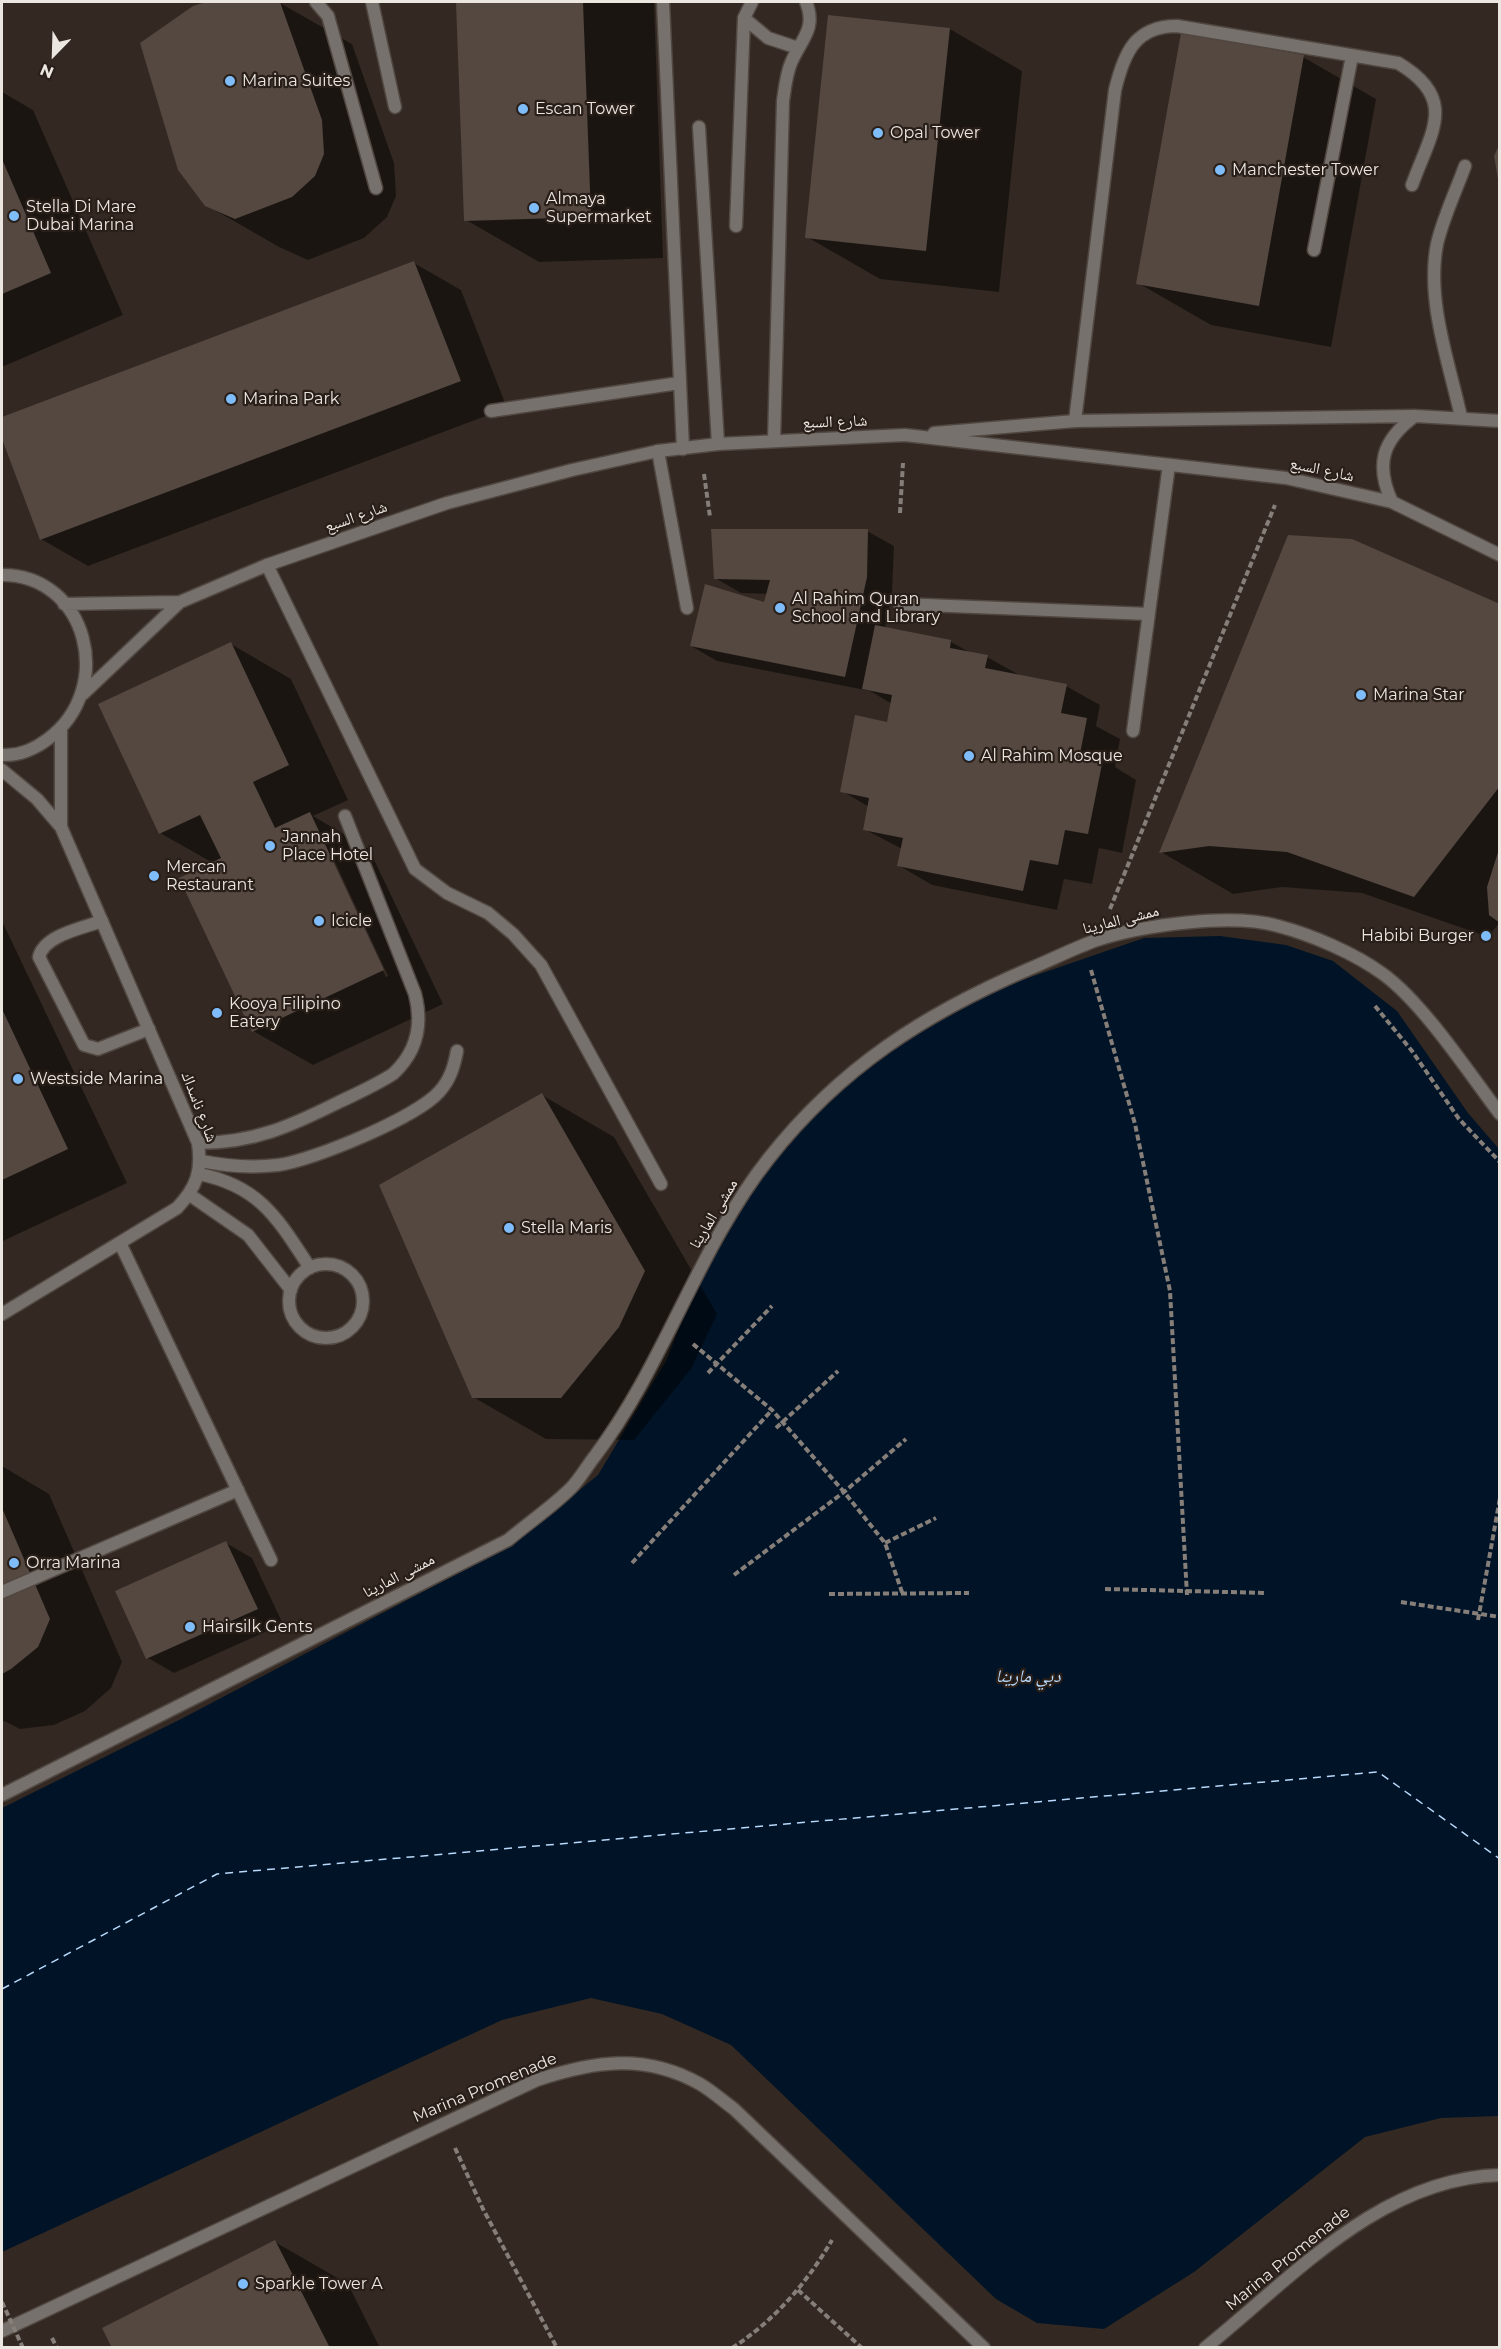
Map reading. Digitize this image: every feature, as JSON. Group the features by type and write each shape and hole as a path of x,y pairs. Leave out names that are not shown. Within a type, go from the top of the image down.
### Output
{"street":[{"path":"316,2 328,16 376,188"},
{"path":"372,2 395,106"},
{"path":"663,2 683,448"},
{"path":"736,226 744,18 752,2"},
{"path":"774,441 783,101 785,80 798,48 810,28 811,14 806,2"},
{"path":"744,18 768,38 798,48"},
{"path":"1075,421 1115,90 1120,68 1136,41 1155,29 1177,26 1398,63 1424,82 1437,105 1434,122 1412,185"},
{"path":"1314,250 1352,56"},
{"path":"699,127 718,444"},
{"path":"1461,417 1439,319 1434,279 1438,244 1465,166"},
{"path":"491,411 679,383"},
{"path":"1392,502 1384,484 1383,463 1388,444 1399,428 1415,416"},
{"path":"905,435 1075,421 1415,416 1500,421"},
{"name":"شارع السبع","path":"83,694 180,602 267,565 447,503 572,470 658,451 718,444 905,435 1286,478 1392,502 1500,555"},
{"path":"658,451 687,608"},
{"path":"1133,731 1169,465"},
{"path":"267,565 415,869 447,893 488,913 513,934 534,957 661,1184"},
{"path":"2,755 37,748 61,730 74,713 83,694 87,671 86,647 78,624 63,604 30,581 4,573"},
{"name":"شارع السبع","path":"63,604 180,602"},
{"path":"900,604 1149,614"},
{"name":"شارع ناسداك","path":"61,730 61,827"},
{"name":"شارع ناسداك","path":"2,770 37,799 61,827 198,1143 200,1168"},
{"path":"198,1143 220,1143 263,1136 303,1120 393,1074 402,1066 415,1043 420,1018 415,994 345,816"},
{"path":"102,921 49,942 40,950 39,957 84,1045 98,1049 149,1029"},
{"name":"ممشى المارينا","path":"2,1795 508,1540 571,1488 614,1431 649,1371 689,1288 726,1223 767,1160 824,1094 909,1030 981,990 1098,940 1161,926 1212,921 1276,925 1339,950 1382,973 1410,999 1500,1114"},
{"path":"200,1168 279,1165 329,1152 427,1104 447,1081 457,1051"},
{"path":"2,1314 177,1208 190,1195 200,1168"},
{"path":"200,1168 237,1185 262,1202 281,1224 310,1268"},
{"path":"190,1195 248,1235 278,1270 291,1290"},
{"path":"120,1243 271,1560"},
{"path":"324,1264 338,1266 360,1285 363,1299 362,1313 354,1325 343,1334 329,1338 315,1336 302,1329 293,1318 289,1304 291,1290 298,1277 310,1268 324,1264"},
{"path":"2,1592 237,1490"},
{"name":"Marina Promenade","path":"2,2331 443,2122 537,2080 577,2067 619,2062 661,2068 700,2084 734,2109 984,2348"},
{"name":"Marina Promenade","path":"1205,2348 1356,2224 1376,2212 1395,2201 1439,2184 1500,2175"}],"path":[{"path":"900,513 905,435"},
{"path":"701,446 710,518"},
{"path":"1098,940 1286,478"},
{"path":"1088,959 1135,1124 1170,1291 1187,1595"},
{"path":"1371,1001 1412,1051 1459,1119 1500,1162"},
{"path":"708,1373 772,1306"},
{"path":"688,1340 772,1410 844,1492 885,1544 903,1595"},
{"path":"776,1428 838,1371"},
{"path":"632,1563 772,1410"},
{"path":"734,1575 844,1492 906,1439"},
{"path":"1478,1620 1500,1498"},
{"path":"885,1544 936,1518"},
{"path":"1105,1588 1267,1593"},
{"path":"829,1594 969,1593"},
{"path":"1401,1602 1500,1617"},
{"path":"443,2122 483,2209 557,2348"},
{"path":"732,2348 772,2317 798,2290 816,2266 846,2214"},
{"path":"798,2290 862,2348"},
{"path":"2,2302 23,2348"}],"water":[{"name":"دبي مارينا","path":"1220,936 1286,945 1333,961 1397,1011 1468,1113 1499,1149 1499,2116 1441,2118 1365,2137 1194,2272 1104,2329 1037,2323 996,2299 731,2045 662,2014 591,1998 502,2020 2,2252 2,1808 181,1719 512,1545 598,1475 666,1361 697,1284 765,1172 829,1093 902,1039 996,989 1144,938"}],"building":[{"name":"Marina Suites","path":"206,2 280,2 322,120 324,154 315,176 292,197 235,219 205,206 178,170 140,43 193,6"},
{"name":"Escan Tower","path":"456,2 583,2 591,217 464,221"},
{"name":"Opal Tower","path":"828,15 950,28 926,251 805,238"},
{"name":"Manchester Tower","path":"1181,33 1304,55 1259,306 1136,284"},
{"path":"1500,143 1500,179 1498,179 1494,156"},
{"name":"Stella Di Mare Dubai Marina","path":"2,159 51,273 2,294"},
{"name":"Marina Park","path":"414,261 461,381 40,540 2,439 2,417"},
{"name":"Al Rahim Quran School and Library","path":"711,529 868,529 867,577 845,677 690,646 705,584 764,602 770,580 714,579"},
{"name":"Marina Star","path":"1288,535 1352,539 1500,604 1500,786 1414,897 1287,852 1209,846 1159,853"},
{"name":"Al Rahim Mosque","path":"875,625 951,640 950,648 988,655 985,668 1067,684 1061,713 1087,718 1080,754 1103,759 1088,834 1065,830 1058,865 1030,860 1023,891 897,866 903,838 863,830 869,798 840,792 855,715 887,722 892,695 862,689"},
{"name":"Jannah Place Hotel","path":"231,642 289,765 253,782 275,828 310,812 384,970 252,1032 179,878 221,858 200,815 159,834 98,704"},
{"path":"1500,846 1500,923 1489,915 1487,887"},
{"name":"Westside Marina","path":"2,1009 68,1149 2,1180"},
{"name":"Stella Maris","path":"542,1093 645,1271 619,1327 561,1398 472,1398 379,1185"},
{"name":"Orra Marina","path":"2,1508 50,1619 38,1647 2,1674"},
{"path":"226,1541 258,1609 146,1659 115,1591"},
{"name":"Sparkle Tower A","path":"275,2240 330,2348 112,2348 102,2328"}],"ferry route":[{"path":"2,1989 217,1874 1378,1772 1500,1859"}],"place":[{"name":"Marina Suites","path":"230,81"},
{"name":"Escan Tower","path":"523,109"},
{"name":"Opal Tower","path":"878,133"},
{"name":"Manchester Tower","path":"1220,170"},
{"name":"Almaya Supermarket","path":"534,208"},
{"name":"Stella Di Mare Dubai Marina","path":"14,216"},
{"name":"Marina Park","path":"231,399"},
{"name":"Al Rahim Quran School and Library","path":"780,608"},
{"name":"Marina Star","path":"1361,695"},
{"name":"Al Rahim Mosque","path":"969,756"},
{"name":"Jannah Place Hotel","path":"270,846"},
{"name":"Mercan Restaurant","path":"154,876"},
{"name":"Icicle","path":"319,921"},
{"name":"Habibi Burger","path":"1486,936"},
{"name":"Kooya Filipino Eatery","path":"217,1013"},
{"name":"Westside Marina","path":"18,1079"},
{"name":"Stella Maris","path":"509,1228"},
{"name":"Orra Marina","path":"14,1563"},
{"name":"Hairsilk Gents","path":"190,1627"},
{"name":"Sparkle Tower A","path":"243,2284"}]}
